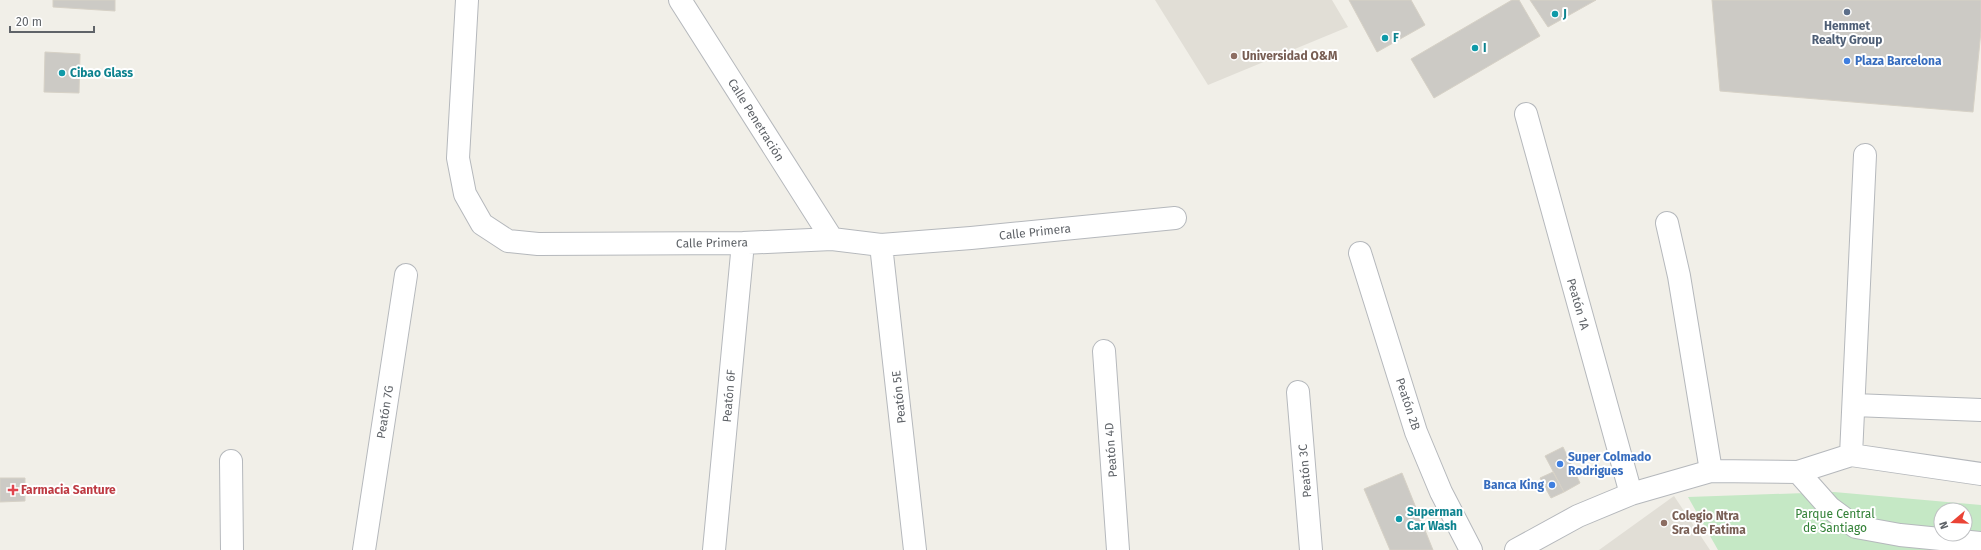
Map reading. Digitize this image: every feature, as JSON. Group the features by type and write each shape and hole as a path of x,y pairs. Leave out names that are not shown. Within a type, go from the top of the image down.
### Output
{"street":[{"name":"Calle Primera","path":"467,0 458,158 466,194 482,224 508,241 538,244 743,243 832,239 881,245 979,238 1175,218"},
{"name":"Calle Penetración","path":"680,0 832,239"},
{"name":"Peatón 1A","path":"1526,114 1631,494"},
{"path":"1851,455 1865,155"},
{"path":"1666,223 1679,276 1711,471"},
{"name":"Peatón 6F","path":"714,550 743,243"},
{"name":"Peatón 5E","path":"881,245 915,550"},
{"name":"Peatón 2B","path":"1360,253 1416,432 1441,492 1471,550"},
{"name":"Peatón 7G","path":"364,550 406,275"},
{"name":"Peatón 4D","path":"1104,351 1118,550"},
{"name":"Peatón 3C","path":"1298,392 1312,550"},
{"path":"1854,405 1981,410"},
{"path":"1516,550 1578,516 1631,494 1711,471 1798,472 1851,455 1981,474"},
{"path":"231,461 232,550"},
{"path":"1798,472 1830,508 1856,527 1900,535 1981,543"}],"shaded area":[{"name":"Universidad O&M","path":"1155,0 1332,0 1348,27 1208,85"},
{"name":"Colegio Ntra Sra de Fatima","path":"1674,496 1710,550 1599,550"}],"green space":[{"name":"Parque Central de Santiago","path":"1834,492 1947,502 1933,502 1933,542 1973,542 1973,504 1981,505 1981,550 1718,550 1688,497"}],"building":[{"path":"53,0 115,0 115,11 53,7"},
{"name":"F","path":"1349,0 1411,0 1425,25 1377,52"},
{"name":"I","path":"1512,0 1519,0 1540,36 1434,98 1411,59"},
{"name":"J","path":"1530,0 1596,0 1548,27"},
{"name":"Plaza Barcelona","path":"1712,0 1981,0 1981,31 1973,112 1720,91"},
{"name":"Cibao Glass","path":"45,52 80,54 79,93 44,92"},
{"name":"Super Colmado Rodrigues","path":"1563,447 1580,483 1564,492 1545,456"},
{"name":"Banca King","path":"1553,472 1564,492 1551,498 1540,478"},
{"name":"Superman Car Wash","path":"1402,473 1433,550 1390,550 1364,489"},
{"name":"Farmacia Santure","path":"0,478 25,478 25,501 0,502"}],"place":[{"name":"Hemmet Realty Group","path":"1847,12"},
{"name":"J","path":"1555,14"},
{"name":"F","path":"1385,38"},
{"name":"I","path":"1475,48"},
{"name":"Universidad O&M","path":"1234,56"},
{"name":"Plaza Barcelona","path":"1847,61"},
{"name":"Cibao Glass","path":"62,73"},
{"name":"Super Colmado Rodrigues","path":"1560,464"},
{"name":"Banca King","path":"1552,485"},
{"name":"Farmacia Santure","path":"13,490"},
{"name":"Superman Car Wash","path":"1399,519"},
{"name":"Colegio Ntra Sra de Fatima","path":"1664,523"}]}
